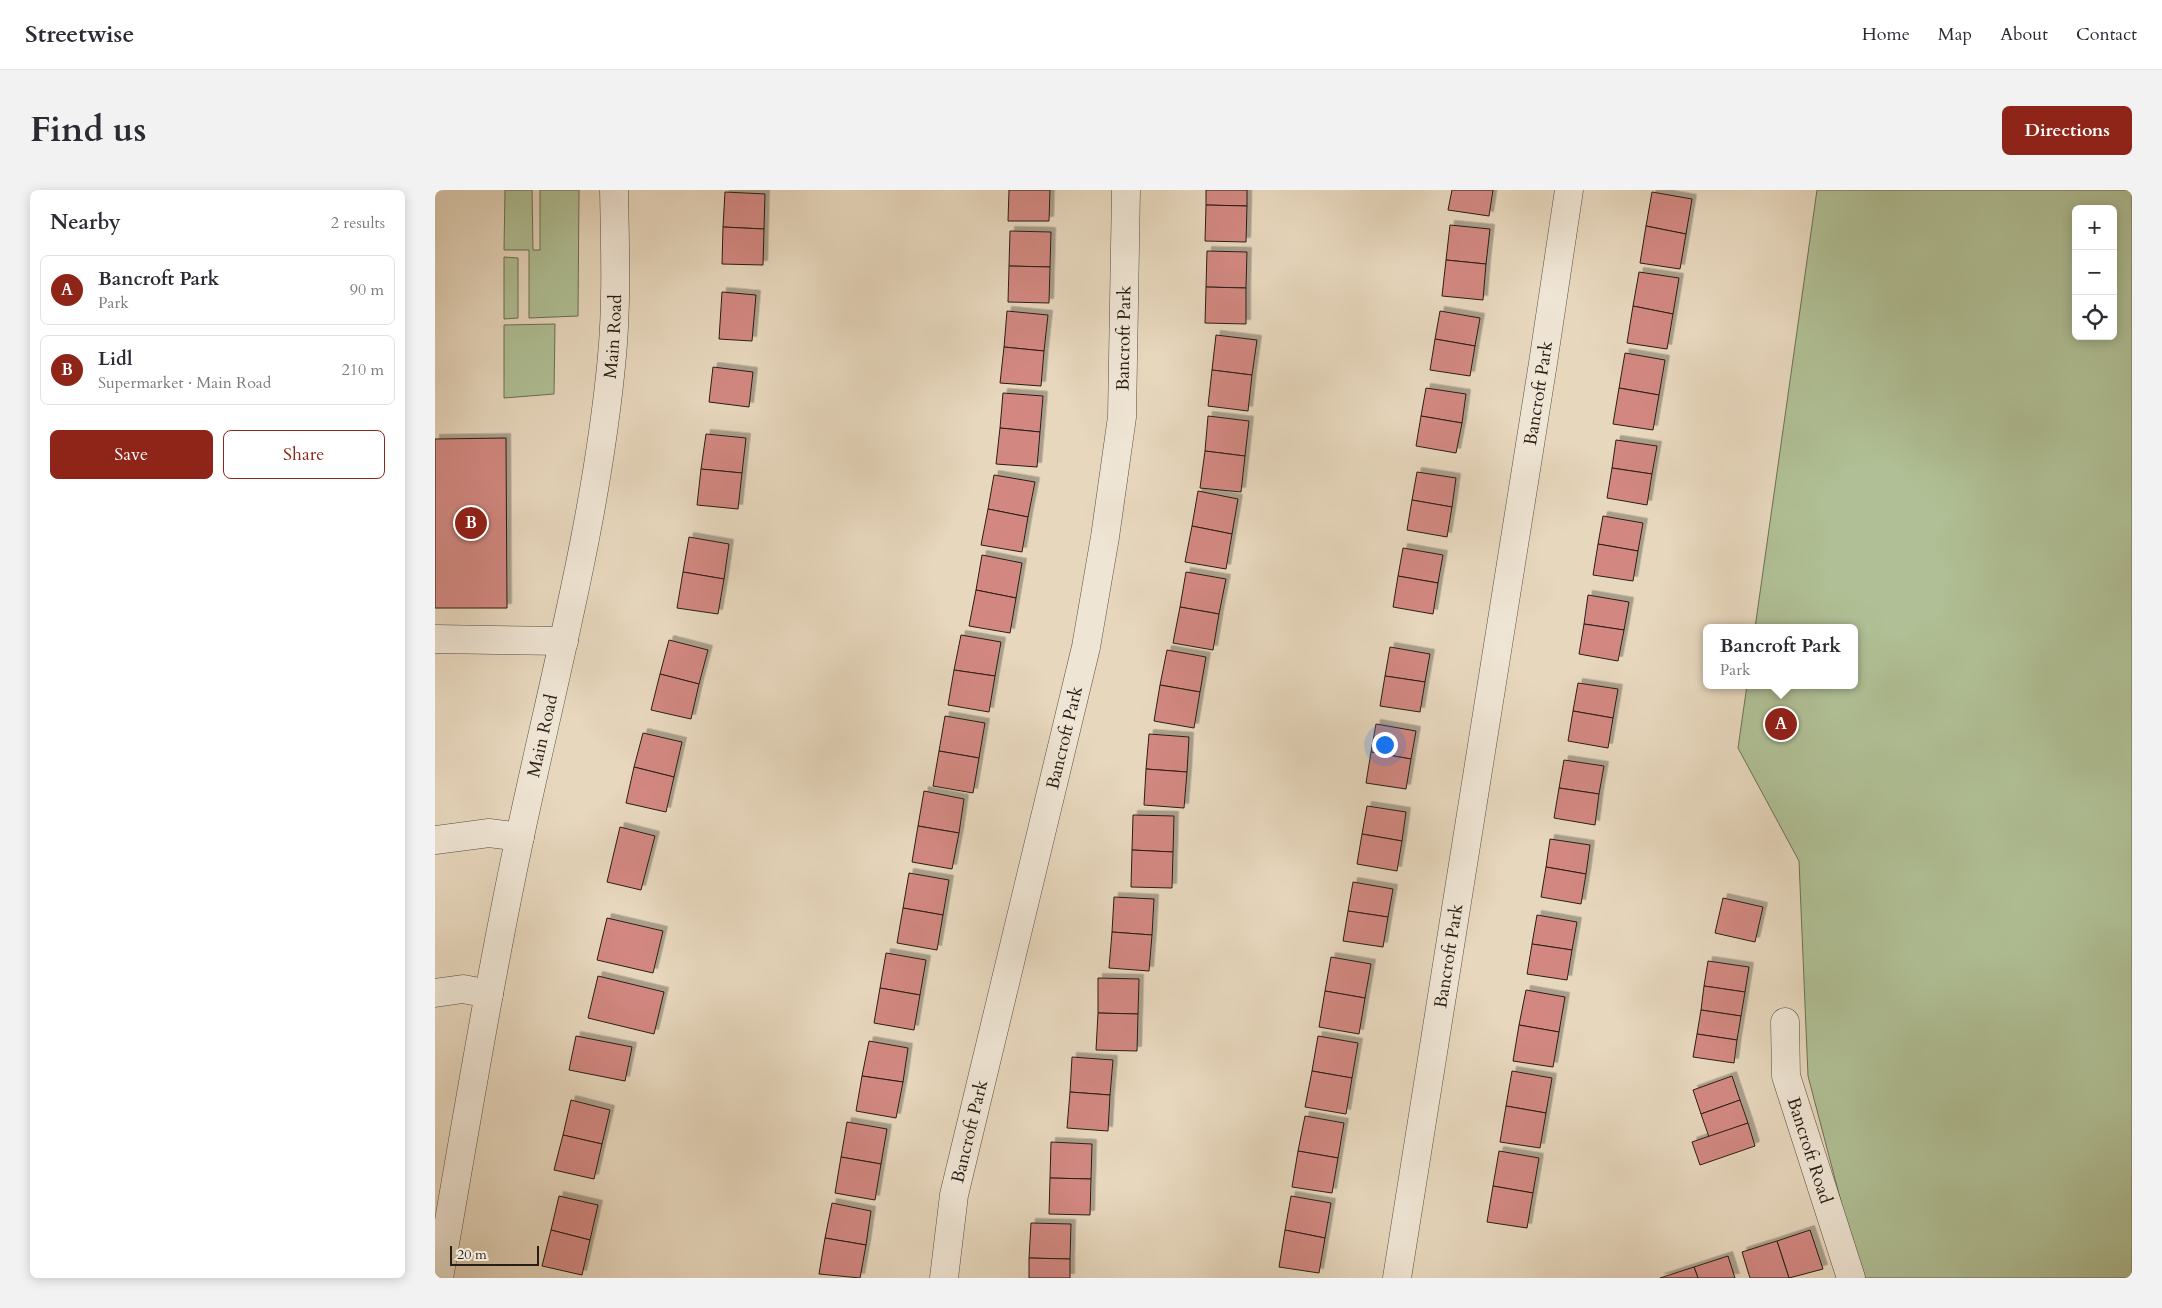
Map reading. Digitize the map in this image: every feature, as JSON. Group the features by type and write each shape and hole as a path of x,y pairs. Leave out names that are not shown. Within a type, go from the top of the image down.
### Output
{"street":[{"name":"Main Road","path":"439,1278 489,994 520,837 584,553 601,446 612,354 614,190"},
{"name":"Bancroft Park","path":"944,1278 954,1194 1086,647 1105,537 1122,417 1126,190"},
{"name":"Bancroft Park","path":"1397,1278 1569,190"},
{"path":"435,640 564,641"},
{"path":"435,840 489,833 520,837"},
{"path":"435,993 463,989 489,994"},
{"name":"Bancroft Road","path":"1785,1022 1786,1076 1851,1278"}],"green space":[{"path":"505,190 532,190 533,250 540,250 540,190 579,190 578,316 529,318 529,250 504,250"},
{"path":"1817,190 2132,190 2132,1278 1861,1278 1808,1076 1799,861 1738,748 1746,689 1858,689 1858,624 1756,624"},
{"path":"504,257 518,258 518,318 504,319"},
{"path":"555,324 554,394 504,398 504,325"}],"building":[{"path":"1009,190 1050,190 1049,221 1008,221"},
{"path":"1206,190 1247,190 1247,206 1206,205"},
{"path":"1452,190 1493,190 1489,216 1448,210"},
{"path":"725,192 765,194 764,229 723,227"},
{"path":"1652,192 1692,199 1686,234 1646,226"},
{"path":"1206,205 1247,206 1246,242 1205,241"},
{"path":"1450,225 1490,229 1486,264 1446,260"},
{"path":"1646,226 1686,234 1680,269 1640,263"},
{"path":"723,227 764,229 763,265 722,264"},
{"path":"1010,231 1051,232 1050,267 1009,266"},
{"path":"1207,251 1247,252 1246,288 1206,287"},
{"path":"1446,260 1486,264 1483,300 1442,296"},
{"path":"1009,266 1050,267 1049,303 1008,302"},
{"path":"1639,272 1679,278 1673,314 1633,306"},
{"path":"1206,287 1246,288 1246,324 1205,323"},
{"path":"722,292 756,295 752,341 719,339"},
{"path":"1633,306 1673,314 1667,349 1627,343"},
{"path":"1007,311 1048,315 1044,351 1004,347"},
{"path":"1440,311 1480,318 1475,346 1435,339"},
{"path":"1216,335 1257,340 1252,375 1212,370"},
{"path":"1435,339 1475,346 1470,376 1430,370"},
{"path":"1004,347 1044,351 1041,386 1000,383"},
{"path":"1625,353 1665,360 1659,395 1619,388"},
{"path":"713,367 753,372 749,407 709,402"},
{"path":"1212,370 1252,375 1248,411 1208,406"},
{"path":"1426,388 1466,394 1462,423 1421,416"},
{"path":"1619,388 1659,395 1653,430 1613,424"},
{"path":"1003,393 1043,396 1040,432 1000,428"},
{"path":"1208,416 1249,421 1245,456 1205,451"},
{"path":"1421,416 1462,423 1456,453 1416,446"},
{"path":"1000,428 1040,432 1037,467 996,464"},
{"path":"706,434 746,438 742,473 701,469"},
{"path":"506,438 507,608 435,608 435,439"},
{"path":"1616,440 1657,446 1652,474 1612,468"},
{"path":"1205,451 1245,456 1241,492 1200,488"},
{"path":"1612,468 1652,474 1647,505 1607,498"},
{"path":"701,469 742,473 738,509 697,505"},
{"path":"1417,472 1456,478 1452,507 1412,500"},
{"path":"994,475 1035,482 1028,517 988,509"},
{"path":"1198,491 1238,499 1232,534 1192,526"},
{"path":"1412,500 1452,507 1447,537 1407,530"},
{"path":"988,509 1028,517 1022,552 981,545"},
{"path":"1603,516 1643,523 1638,551 1598,544"},
{"path":"1192,526 1232,534 1226,569 1185,562"},
{"path":"689,537 729,544 724,579 683,572"},
{"path":"1598,544 1638,551 1633,581 1593,575"},
{"path":"1403,548 1443,555 1438,583 1398,576"},
{"path":"982,555 1022,563 1016,598 976,590"},
{"path":"683,572 724,579 718,614 677,608"},
{"path":"1186,572 1226,579 1219,614 1180,607"},
{"path":"1398,576 1438,583 1433,614 1393,607"},
{"path":"976,590 1016,598 1010,633 969,626"},
{"path":"1588,595 1629,602 1624,630 1584,624"},
{"path":"1180,607 1219,614 1213,650 1173,643"},
{"path":"1584,624 1624,630 1618,661 1579,654"},
{"path":"961,635 1001,642 995,676 954,670"},
{"path":"669,640 708,650 699,684 660,674"},
{"path":"1390,647 1430,654 1425,682 1385,676"},
{"path":"1167,650 1206,657 1200,692 1160,685"},
{"path":"954,670 995,676 989,712 948,705"},
{"path":"660,674 699,684 691,719 651,710"},
{"path":"1385,676 1425,682 1420,712 1380,706"},
{"path":"1578,683 1618,689 1613,718 1573,711"},
{"path":"1160,685 1200,692 1194,728 1154,721"},
{"path":"1573,711 1613,718 1608,748 1568,741"},
{"path":"945,716 985,723 979,758 939,751"},
{"path":"1376,724 1416,731 1411,759 1371,752"},
{"path":"643,733 682,742 674,777 634,767"},
{"path":"1149,734 1189,737 1187,772 1146,769"},
{"path":"939,751 979,758 973,793 933,786"},
{"path":"1371,752 1411,759 1406,789 1366,783"},
{"path":"1564,760 1604,766 1599,794 1559,788"},
{"path":"634,767 674,777 666,812 626,803"},
{"path":"1146,769 1187,772 1184,808 1144,805"},
{"path":"1559,788 1599,794 1595,825 1554,818"},
{"path":"924,791 964,799 959,833 918,826"},
{"path":"1367,806 1406,812 1402,841 1362,834"},
{"path":"1133,815 1174,816 1173,852 1132,850"},
{"path":"918,826 959,833 952,869 912,862"},
{"path":"620,827 655,836 641,890 607,882"},
{"path":"1362,834 1402,841 1397,871 1357,864"},
{"path":"1550,839 1590,845 1586,874 1546,867"},
{"path":"1132,850 1173,852 1172,888 1131,887"},
{"path":"1546,867 1586,874 1581,904 1541,897"},
{"path":"909,873 949,880 943,915 903,908"},
{"path":"1353,882 1393,889 1388,917 1348,911"},
{"path":"1114,897 1154,899 1152,935 1112,932"},
{"path":"1723,898 1763,907 1755,942 1715,933"},
{"path":"903,908 943,915 937,950 897,943"},
{"path":"1348,911 1388,917 1383,947 1343,941"},
{"path":"1537,915 1577,922 1572,950 1532,944"},
{"path":"607,918 663,931 653,973 597,960"},
{"path":"1112,932 1152,935 1149,971 1109,968"},
{"path":"1532,944 1572,950 1567,980 1527,974"},
{"path":"886,953 926,960 920,995 880,988"},
{"path":"1331,957 1371,964 1365,998 1325,991"},
{"path":"1708,961 1749,967 1745,992 1704,986"},
{"path":"598,976 664,992 654,1034 588,1018"},
{"path":"1098,978 1139,979 1138,1014 1098,1013"},
{"path":"1704,986 1745,992 1741,1016 1701,1010"},
{"path":"880,988 920,995 914,1030 874,1023"},
{"path":"1526,990 1565,997 1559,1032 1519,1025"},
{"path":"1325,991 1365,998 1359,1034 1319,1027"},
{"path":"1701,1010 1741,1016 1737,1040 1697,1034"},
{"path":"1098,1013 1138,1014 1137,1051 1096,1050"},
{"path":"1519,1025 1559,1032 1553,1067 1513,1061"},
{"path":"1697,1034 1737,1040 1734,1063 1693,1057"},
{"path":"576,1036 632,1047 625,1081 569,1070"},
{"path":"1318,1036 1358,1043 1352,1078 1312,1071"},
{"path":"869,1041 908,1048 903,1082 862,1076"},
{"path":"1072,1057 1113,1060 1110,1095 1070,1092"},
{"path":"1312,1071 1352,1078 1346,1114 1305,1107"},
{"path":"1512,1071 1552,1078 1546,1113 1506,1106"},
{"path":"862,1076 903,1082 896,1118 856,1111"},
{"path":"1732,1076 1740,1100 1701,1114 1693,1090"},
{"path":"1070,1092 1110,1095 1108,1131 1067,1128"},
{"path":"571,1100 610,1110 602,1144 563,1135"},
{"path":"1740,1100 1748,1123 1709,1137 1701,1114"},
{"path":"1506,1106 1546,1113 1540,1148 1500,1142"},
{"path":"1305,1116 1344,1123 1338,1158 1298,1151"},
{"path":"847,1122 887,1129 881,1164 841,1157"},
{"path":"1748,1123 1755,1146 1700,1165 1692,1142"},
{"path":"563,1135 602,1144 594,1179 554,1170"},
{"path":"1051,1142 1092,1144 1091,1179 1050,1178"},
{"path":"1298,1151 1338,1158 1332,1193 1292,1187"},
{"path":"1499,1151 1539,1158 1533,1193 1493,1186"},
{"path":"841,1157 881,1164 875,1200 835,1193"},
{"path":"1050,1178 1091,1179 1090,1215 1049,1214"},
{"path":"1493,1186 1533,1193 1527,1228 1487,1222"},
{"path":"559,1196 598,1205 590,1240 551,1230"},
{"path":"1291,1196 1331,1203 1325,1238 1285,1230"},
{"path":"832,1203 871,1211 866,1245 825,1238"},
{"path":"1031,1223 1071,1224 1070,1259 1029,1258"},
{"path":"551,1230 590,1240 582,1275 542,1266"},
{"path":"1285,1230 1325,1238 1319,1273 1279,1267"},
{"path":"1810,1230 1823,1269 1789,1278 1777,1241"},
{"path":"825,1238 866,1245 860,1278 819,1274"},
{"path":"1777,1241 1789,1278 1750,1278 1742,1252"},
{"path":"1728,1256 1735,1278 1698,1278 1694,1267"},
{"path":"1029,1258 1070,1259 1070,1278 1029,1278"},
{"path":"1694,1267 1698,1278 1660,1278"}],"place":[{"name":"Lidl","path":"471,523"},
{"name":"Bancroft Park","path":"1781,724"}]}
